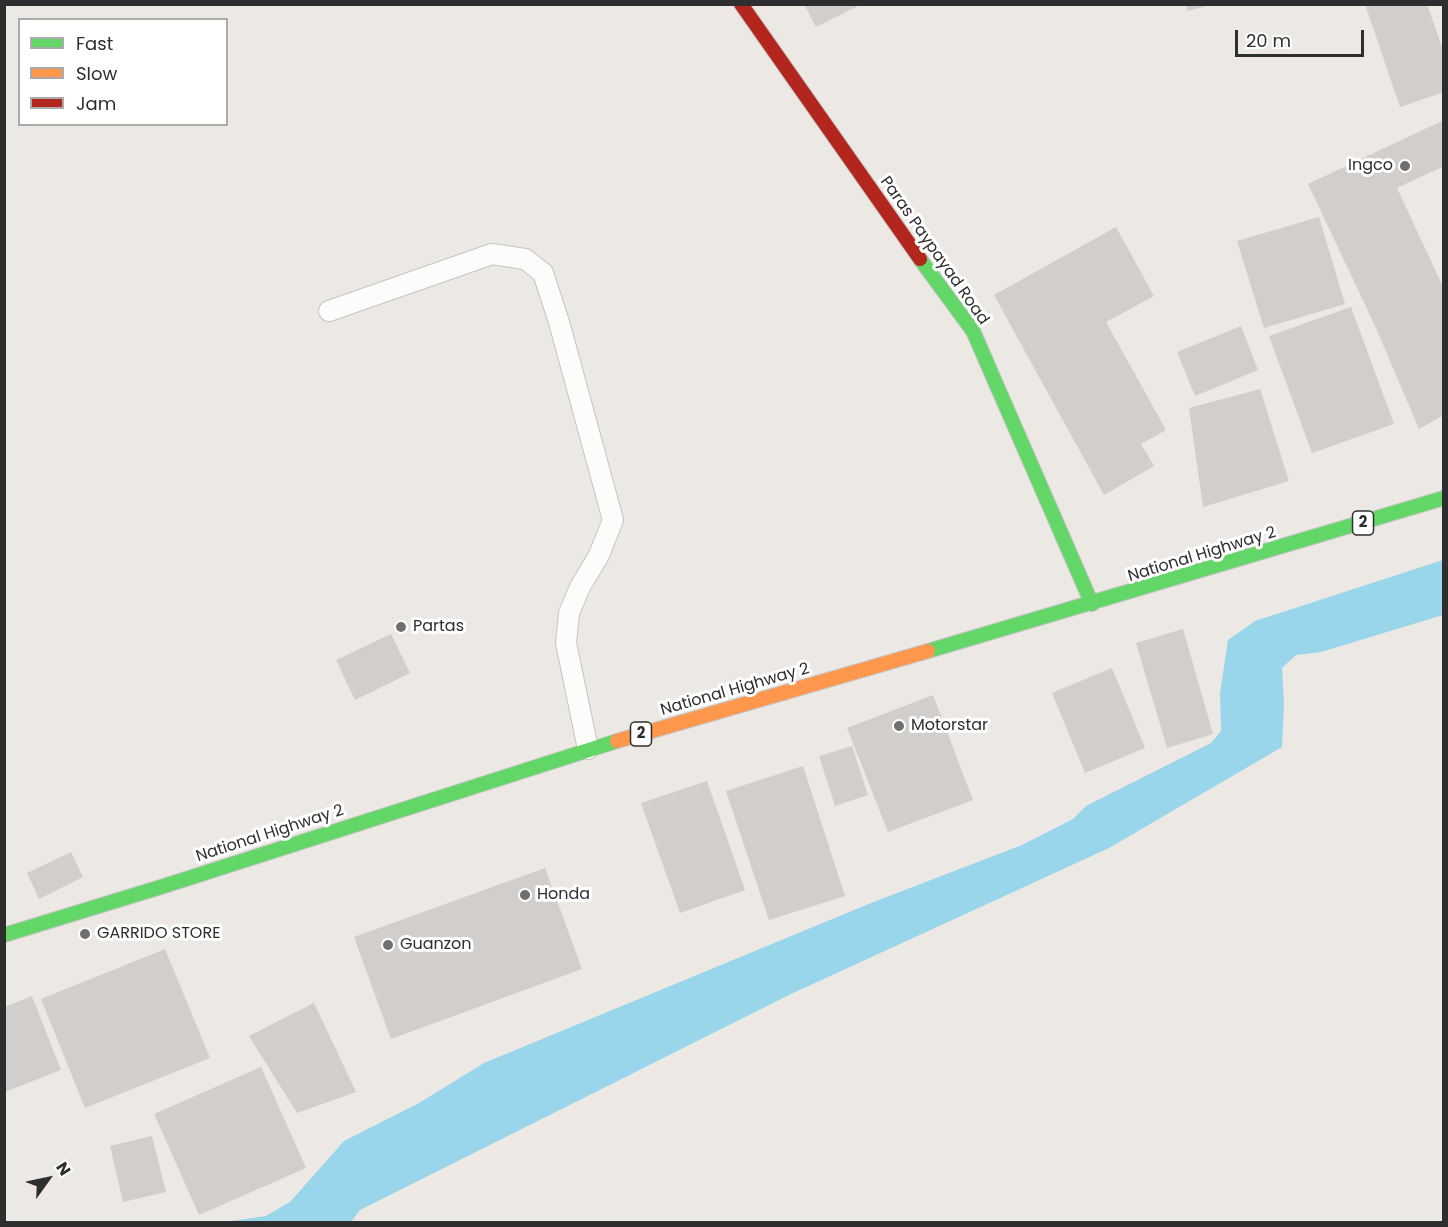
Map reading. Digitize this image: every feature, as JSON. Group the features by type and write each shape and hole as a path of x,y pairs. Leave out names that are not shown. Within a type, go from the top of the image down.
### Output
{"main road":[{"name":"Paras Paypayad Road","path":"741,4 866,184 973,331 1092,604"},
{"name":"National Highway 2","path":"4,935 164,886 588,749 1092,604 1443,498"}],"lane":[{"path":"329,312 492,254 525,259 543,273 559,322 613,520 599,555 580,587 569,613 566,643 588,749"}],"water":[{"path":"1443,560 1443,615 1321,652 1296,655 1282,668 1284,704 1282,747 1109,848 791,994 360,1210 351,1222 225,1222 266,1216 290,1202 344,1141 419,1103 484,1063 871,903 1022,845 1073,819 1086,806 1211,743 1221,731 1220,693 1228,640 1255,621"}],"building":[{"path":"804,4 862,4 816,27"},
{"path":"1186,4 1210,4 1210,5 1188,11"},
{"path":"1365,4 1427,4 1444,53 1444,92 1400,107"},
{"path":"1444,120 1444,166 1397,188 1444,289 1444,415 1419,429 1376,328 1308,184"},
{"path":"1319,217 1345,304 1264,328 1237,241"},
{"path":"1116,227 1154,296 1106,322 1166,430 1141,444 1154,466 1104,495 994,295"},
{"path":"1351,307 1394,424 1312,453 1269,336"},
{"path":"1241,326 1258,370 1195,396 1177,352"},
{"path":"1260,389 1289,481 1203,507 1189,408"},
{"path":"1183,629 1213,734 1167,748 1136,643"},
{"path":"391,634 410,673 355,700 336,660"},
{"path":"1112,668 1145,748 1085,773 1052,693"},
{"path":"933,695 973,800 888,832 847,728"},
{"path":"852,746 868,795 835,806 819,756"},
{"path":"803,766 845,896 769,920 726,791"},
{"path":"707,781 745,890 680,913 641,803"},
{"path":"71,852 83,877 39,899 27,873"},
{"path":"545,868 582,969 391,1039 354,937"},
{"path":"165,949 210,1058 85,1108 41,999"},
{"path":"32,996 61,1070 5,1092 5,1007"},
{"path":"314,1003 356,1092 297,1113 249,1036"},
{"path":"261,1067 306,1168 199,1215 154,1114"},
{"path":"152,1136 166,1192 123,1202 110,1146"}],"traffic: fast":[{"path":"920,259 973,331 1092,604"},
{"path":"928,651 1444,498"},
{"path":"4,935 617,741"}],"traffic: slow":[{"path":"617,741 928,651"}],"traffic: jam":[{"path":"741,4 920,259"}],"place":[{"name":"Ingco","path":"1405,166"},
{"name":"Partas","path":"401,627"},
{"name":"Motorstar","path":"899,726"},
{"name":"Honda","path":"525,895"},
{"name":"GARRIDO STORE","path":"85,934"},
{"name":"Guanzon","path":"388,945"}]}
